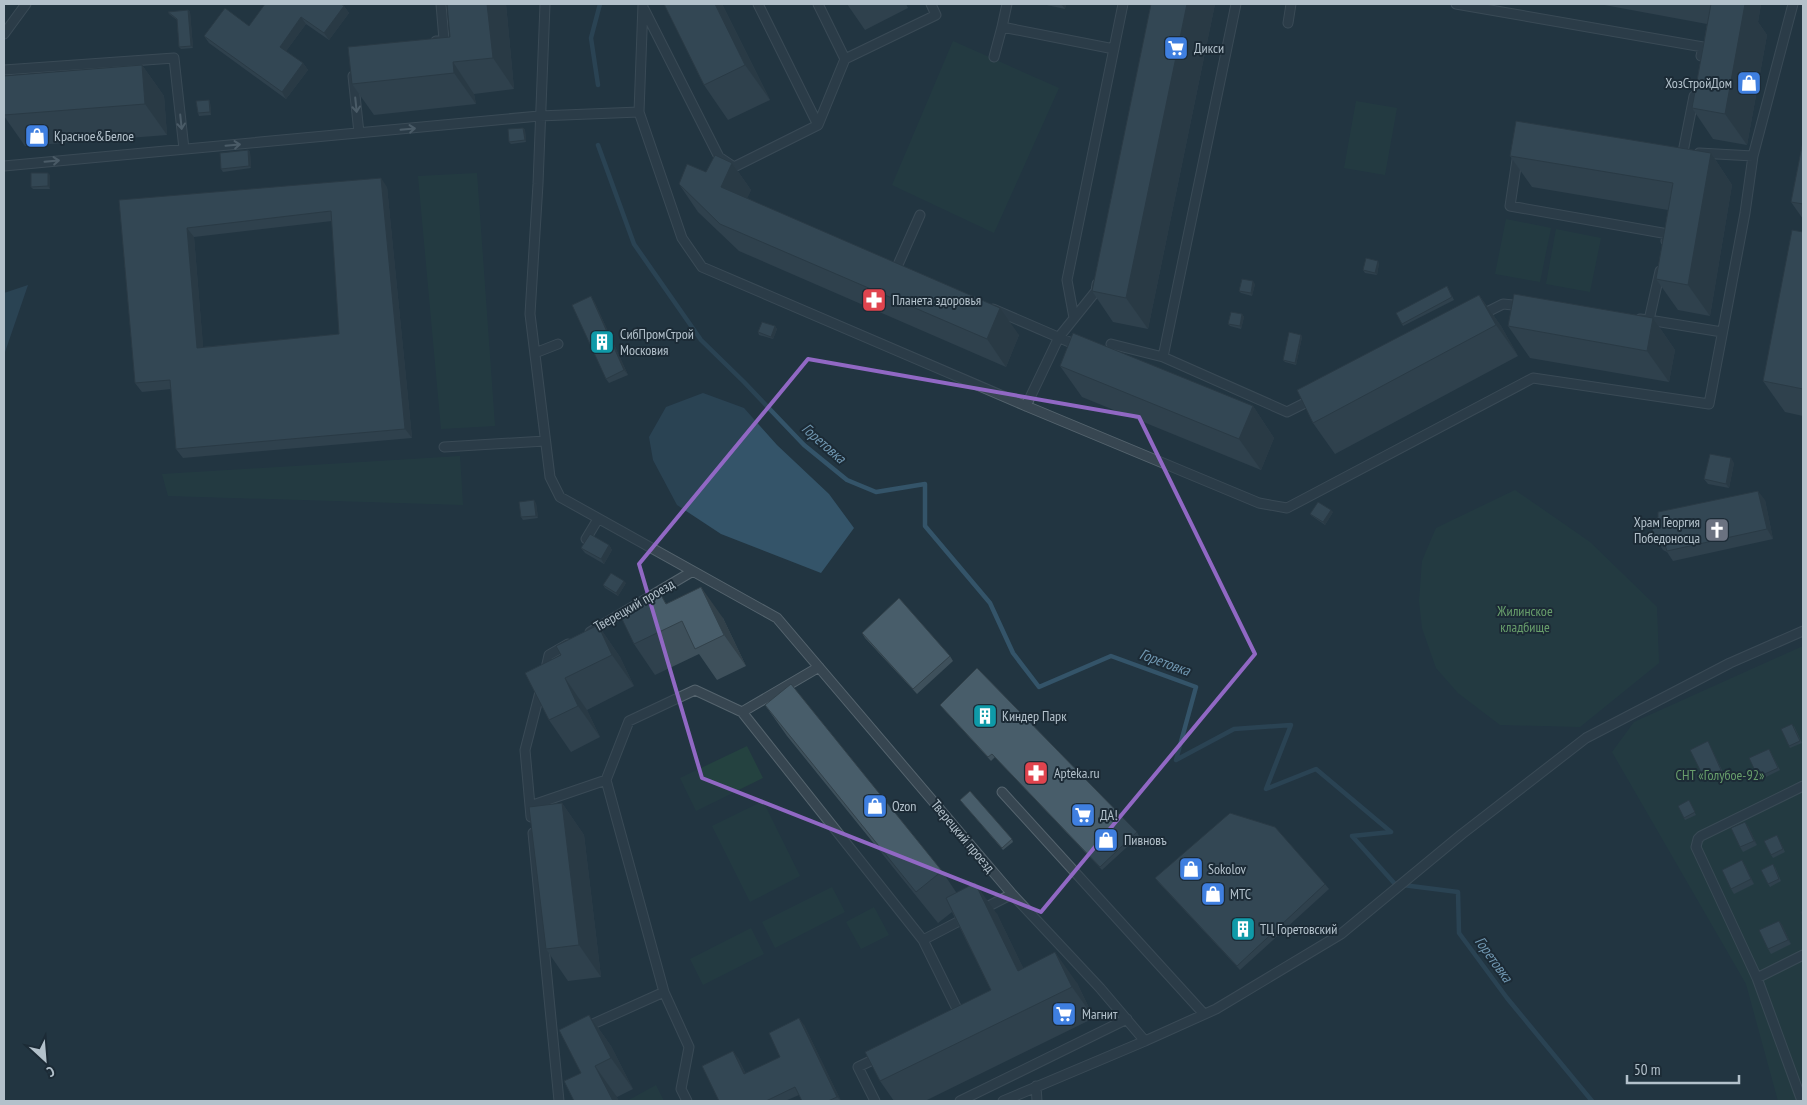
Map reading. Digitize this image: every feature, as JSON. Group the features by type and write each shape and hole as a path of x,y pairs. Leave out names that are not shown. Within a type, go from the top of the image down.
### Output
{"lane":[{"path":"5,29 26,4"},
{"path":"426,42 444,40 440,4"},
{"path":"545,4 539,116 538,184 530,314 550,477 560,497 693,571"},
{"path":"758,4 818,125"},
{"path":"818,4 845,59"},
{"path":"643,5 717,159 734,167 818,125 845,59 936,15 931,4"},
{"path":"994,57 1007,4"},
{"path":"1074,318 1067,280 1123,4"},
{"path":"1163,357 1236,4"},
{"path":"1288,22 1291,4"},
{"path":"1456,4 1703,47 1700,66"},
{"path":"643,5 639,112 682,238 702,267 1026,406 1259,502 1287,508 1533,378 1710,404 1722,332 1746,213 1753,156 1793,4"},
{"path":"1002,27 1114,49"},
{"path":"4,70 174,58 184,149"},
{"path":"353,73 359,133"},
{"path":"1696,85 1678,152 1753,156"},
{"path":"4,166 539,116 639,112"},
{"path":"1519,143 1510,206 1668,234 1664,253"},
{"path":"897,268 920,215"},
{"path":"1649,320 1662,263"},
{"path":"888,264 906,271"},
{"path":"1026,406 1059,337 1096,291 1100,272"},
{"path":"1476,318 1503,304 1532,307"},
{"path":"987,306 1074,344"},
{"path":"1630,318 1722,332"},
{"path":"535,353 558,344"},
{"path":"1111,344 1163,357 1287,412 1321,395"},
{"path":"444,447 545,441"},
{"path":"586,539 598,519"},
{"name":"Тверецкий проезд","path":"583,636 693,571 777,618 1012,894 1145,1040"},
{"path":"1003,1101 1204,1014 1341,934 1391,892 1586,738 1730,663 1803,631"},
{"path":"559,1101 556,1032 525,750 549,655 574,640"},
{"path":"742,712 819,667"},
{"path":"687,1101 681,1089 690,1047 664,992 606,780 629,722 695,690 742,712 923,940 961,1017 952,1021"},
{"path":"530,806 606,780"},
{"path":"1802,1101 1758,978 1696,844 1701,836 1803,786"},
{"path":"1002,792 1204,1014"},
{"path":"923,940 1012,894"},
{"path":"1758,978 1803,955"},
{"path":"575,1030 583,1029 664,992"},
{"path":"960,1101 1127,1020"},
{"path":"875,1101 858,1067 892,1050"},
{"path":"1036,1086 1037,1101"}],"highlighted area":[{"path":"808,359 1139,417 1255,654 1041,912 702,778 639,564"}],"green space":[{"path":"953,41 1059,88 994,233 892,185"},
{"path":"1356,101 1397,108 1385,175 1344,168"},
{"path":"477,173 495,426 441,429 418,176"},
{"path":"1506,219 1551,228 1540,282 1495,274"},
{"path":"1556,229 1601,238 1590,292 1546,284"},
{"path":"460,456 463,505 168,496 162,474"},
{"name":"Жилинское кладбище","path":"1515,490 1590,542 1657,607 1659,663 1580,727 1500,725 1458,693 1436,668 1422,628 1419,601 1422,561 1436,528"},
{"name":"СНТ «Голубое-92»","path":"1803,646 1803,1101 1778,1101 1746,984 1612,752 1634,722"},
{"path":"747,746 763,778 696,811 680,778"},
{"path":"763,801 800,876 750,902 712,826"},
{"path":"832,887 845,912 775,948 762,922"},
{"path":"874,907 889,935 861,949 846,922"},
{"path":"751,928 764,954 703,985 690,959"},
{"path":"656,1085 664,1101 627,1101"}],"water":[{"path":"28,285 4,355 4,293"},
{"path":"703,393 744,408 777,445 829,494 854,528 821,573 721,534 677,505 653,460 649,437 666,407"}],"building":[{"path":"265,4 341,4 344,6 324,33 301,17 280,47 303,63 282,92 204,36 225,8 249,26"},
{"path":"447,4 487,4 493,58 453,62 454,73 352,84 348,47 450,37"},
{"path":"664,4 715,4 745,65 704,85"},
{"path":"1151,4 1187,4 1126,298 1092,291"},
{"path":"1711,4 1745,4 1725,114 1692,108"},
{"path":"188,10 191,46 179,47 177,19 168,12"},
{"path":"142,65 145,104 4,115 4,76"},
{"path":"209,100 210,112 198,113 196,101"},
{"path":"1516,121 1711,153 1688,285 1656,279 1673,183 1510,156"},
{"path":"523,128 525,140 509,142 508,129"},
{"path":"1803,141 1803,204 1791,202"},
{"path":"248,150 249,166 221,169 220,153"},
{"path":"715,155 732,163 721,187 1000,308 987,339 720,224 679,184 687,164 706,172"},
{"path":"31,173 48,173 48,186 31,187"},
{"path":"381,178 405,429 176,449 170,380 135,383 119,200","holes":["331,211 339,334 197,348 187,228"]},
{"path":"1792,230 1803,232 1803,389 1763,381"},
{"path":"1366,258 1378,261 1375,273 1363,270"},
{"path":"1242,279 1253,281 1251,293 1239,291"},
{"path":"1447,286 1452,297 1402,324 1396,313"},
{"path":"1514,294 1653,318 1647,351 1508,326"},
{"path":"1479,295 1496,325 1313,423 1297,390"},
{"name":"СибПромСтрой Московия","path":"591,296 624,370 606,379 572,305"},
{"path":"1231,312 1242,314 1240,326 1228,324"},
{"path":"762,322 775,326 771,337 758,332"},
{"path":"1289,332 1301,335 1295,363 1283,360"},
{"path":"1073,333 1253,406 1239,439 1060,366"},
{"path":"1710,454 1731,458 1726,484 1704,479"},
{"name":"Храм Георгия Победоносца","path":"1758,491 1767,529 1667,551 1665,545 1657,541 1652,534 1658,512"},
{"path":"534,500 536,516 521,517 519,502"},
{"path":"1318,502 1331,510 1323,522 1310,514"},
{"path":"590,534 609,545 601,559 581,548"},
{"path":"611,573 624,581 616,593 603,585"},
{"path":"701,587 724,635 695,649 682,621 634,644 620,615 661,595 666,604"},
{"path":"899,598 950,656 913,689 862,633"},
{"path":"598,625 612,655 565,678 578,706 549,720 525,673 561,655 556,646"},
{"path":"977,668 1137,832 1100,867 992,754 988,757 940,705"},
{"path":"791,684 942,871 916,892 765,705"},
{"path":"1792,724 1800,741 1789,746 1781,729"},
{"path":"1708,741 1721,770 1704,778 1690,750"},
{"path":"1769,749 1778,768 1758,777 1749,758"},
{"path":"970,791 1012,839 1002,848 960,800"},
{"path":"1689,800 1695,812 1684,818 1678,806"},
{"path":"562,803 579,945 546,949 529,807"},
{"name":"ТЦ Горетовский","path":"1230,813 1275,827 1325,884 1237,966 1155,878"},
{"path":"1745,822 1754,841 1740,847 1731,828"},
{"path":"1777,835 1783,849 1771,855 1764,841"},
{"path":"1742,860 1751,879 1731,889 1722,870"},
{"path":"1773,864 1779,879 1768,884 1761,870"},
{"path":"975,883 1018,971 1055,952 1072,987 880,1081 865,1052 991,990 946,898"},
{"path":"1779,921 1788,940 1768,949 1759,930"},
{"path":"589,1015 611,1058 595,1066 613,1101 574,1101 564,1081 581,1073 559,1030"},
{"path":"799,1018 837,1097 828,1101 802,1101 795,1087 766,1101 719,1101 702,1066 733,1051 744,1074 780,1057 769,1033"}],"waterway":[{"name":"Горетовка","path":"598,85 591,38 600,4"},
{"name":"Горетовка","path":"598,145 634,244 701,340 804,445 847,480 876,492 925,484 925,526 990,603 1013,653 1039,687 1111,656 1196,687 1176,760 1234,729 1291,725 1266,789 1316,769 1391,832 1352,836 1395,884 1458,892 1459,933 1507,998 1592,1101"}],"place":[{"name":"Дикси","path":"1176,48"},
{"name":"ХозСтройДом","path":"1749,83"},
{"name":"Красное&Белое","path":"37,136"},
{"name":"Планета здоровья","path":"874,300"},
{"name":"СибПромСтрой Московия","path":"602,342"},
{"name":"Храм Георгия Победоносца","path":"1717,530"},
{"name":"Киндер Парк","path":"985,716"},
{"name":"Apteka.ru","path":"1036,773"},
{"name":"Ozon","path":"875,806"},
{"name":"ДА!","path":"1083,815"},
{"name":"Пивновъ","path":"1106,840"},
{"name":"Sokolov","path":"1191,869"},
{"name":"МТС","path":"1213,894"},
{"name":"ТЦ Горетовский","path":"1243,929"},
{"name":"Магнит","path":"1064,1014"}]}
